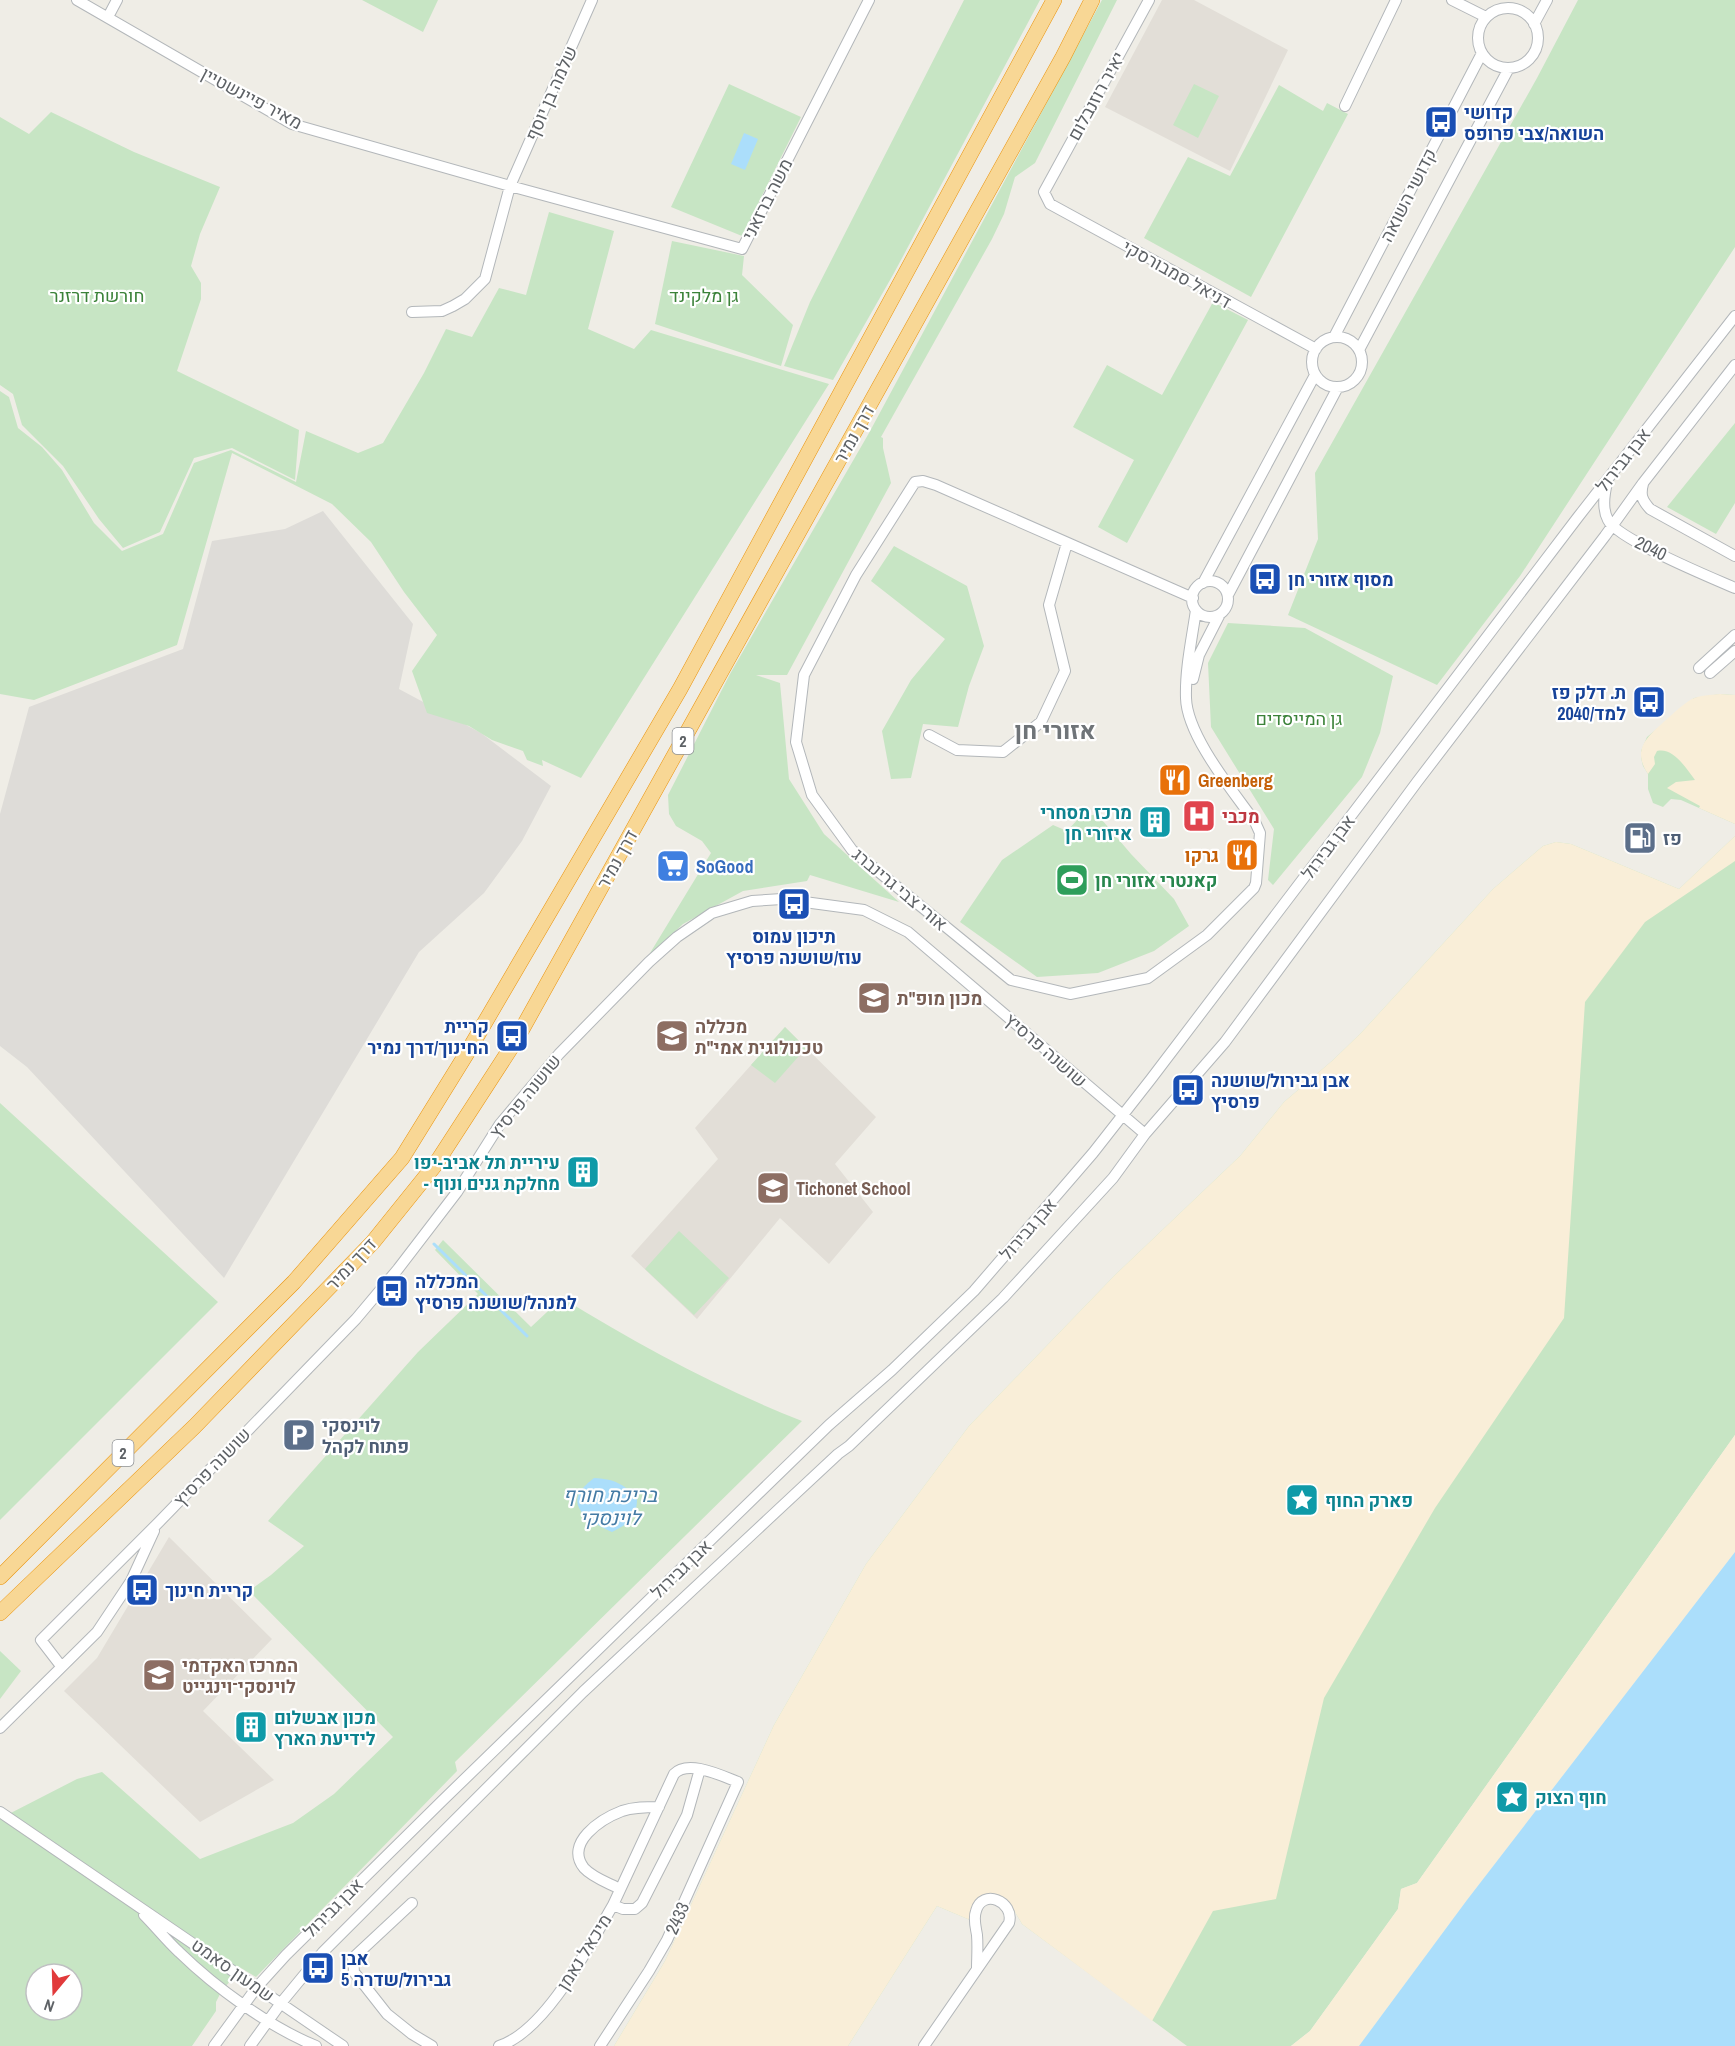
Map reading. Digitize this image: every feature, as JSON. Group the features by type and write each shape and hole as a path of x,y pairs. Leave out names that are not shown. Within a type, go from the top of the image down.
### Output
{"highway":[{"name":"דרך נמיר","path":"0,1577 294,1282 402,1158 467,1053 680,689 1054,0"},
{"name":"דרך נמיר","path":"0,1612 210,1410 373,1242 435,1165 516,1040 878,392 1063,57 1092,0"}],"street":[{"name":"מאיר פיינשטיין","path":"77,0 292,124 510,186"},
{"path":"108,17 117,0"},
{"name":"שלמה בן יוסף","path":"412,312 442,311 465,299 485,279 510,186 592,0"},
{"name":"משה ברזאני","path":"510,186 742,249 869,0"},
{"name":"יאיר רוזנבלום","path":"1044,192 1149,0"},
{"path":"1345,106 1396,0"},
{"path":"1452,0 1486,17"},
{"path":"1534,24 1547,0"},
{"path":"1507,4 1522,12 1534,24 1537,33 1534,52 1528,60 1509,68 1494,64 1482,53 1478,44 1480,25 1491,13 1507,4"},
{"name":"קדושי השואה","path":"1334,338 1482,53"},
{"name":"קדושי השואה","path":"1359,350 1509,68"},
{"name":"דניאל סמבורסקי","path":"1044,192 1050,204 1316,349"},
{"name":"אבן גבירול","path":"214,2046 257,1987 286,1955 829,1425 892,1370 974,1291 1093,1153 1735,316"},
{"path":"1334,338 1348,340 1359,350 1362,358 1359,374 1347,386 1338,387 1325,384 1315,375 1312,362 1316,349 1321,343 1334,338"},
{"name":"אבן גבירול","path":"250,2046 281,2003 323,1952 583,1692 849,1446 1003,1298 1113,1178 1145,1134 1225,1042 1410,792 1735,365"},
{"path":"1220,614 1205,616 1196,610 1192,598 1196,589 1203,583 1315,375"},
{"path":"1186,699 1199,655 1227,605 1228,595 1338,387"},
{"path":"1608,480 1605,511 1612,526"},
{"name":"אורי צבי גרינברג","path":"1192,598 936,485 923,481 915,482 856,575 804,675 796,742 812,795 852,850 1011,980 1070,994 1148,978 1207,935 1254,888 1260,833 1255,822 1202,746 1186,699 1188,665 1196,610"},
{"name":"2040","path":"1643,483 1641,495 1650,509 1735,556"},
{"name":"2040","path":"1612,526 1638,542 1735,588"},
{"path":"929,735 957,750 1003,752 1041,722 1065,671 1049,605 1067,543"},
{"path":"1203,583 1213,581 1218,583 1228,595"},
{"path":"1699,668 1735,635"},
{"path":"1710,673 1735,651"},
{"name":"שושנה פרסיץ","path":"61,1666 41,1640 356,1319 457,1192 500,1124 559,1054 649,962 677,937 712,913 752,901 782,898 864,910 908,932 1145,1134"},
{"path":"0,1728 97,1632 125,1590 158,1523"},
{"path":"613,1905 674,1774 678,1770 690,1767 700,1769"},
{"name":"2433","path":"600,2046 667,1940 738,1782 700,1769"},
{"name":"מיכאל נאמן","path":"499,2046 509,2043 532,2025 566,1984 613,1905 623,1909 635,1909 642,1903 687,1815 700,1769"},
{"path":"620,1889 585,1868 578,1858 578,1848 585,1836 604,1820 622,1811 639,1807 659,1807"},
{"name":"שמעון סאמט","path":"0,1812 343,2046"},
{"name":"שמעון סאמט","path":"122,1895 194,1966 268,2021 316,2046"},
{"path":"924,2046 977,1969 1010,1919 1005,1904 995,1898 985,1900 976,1908 977,1969"},
{"path":"412,1904 353,1958 354,1972 387,2014 412,2034 432,2046"}],"shaded area":[{"path":"1162,0 1194,0 1288,50 1230,171 1105,107"},
{"path":"323,511 413,624 399,689 481,733 551,786 522,841 484,893 419,952 224,1278 27,1067 0,1046 0,814 29,707 183,649 212,541 285,529"},
{"name":"Tichonet School","path":"785,1027 876,1117 835,1164 873,1212 829,1264 780,1218 697,1319 631,1256 718,1159 695,1128"},
{"name":"המרכז האקדמי לוינסקי־וינגייט","path":"169,1537 272,1639 203,1711 274,1780 200,1822 64,1691 97,1658"}],"green space":[{"path":"362,0 438,0 423,32"},
{"path":"964,0 1040,0 894,273 833,380 784,366 810,302"},
{"path":"1102,0 1117,0 1035,163 1015,177 1004,214 992,239 881,437 891,483 787,675 756,675 780,683 789,779 824,834 899,902 810,875 807,881 743,891 683,924 647,958 711,853 702,841 676,826 669,814 668,795 730,674 869,433"},
{"path":"1578,0 1735,0 1735,247 1520,576 1437,685 1288,615 1318,539 1315,473 1537,78"},
{"path":"729,84 801,117 742,236 671,207"},
{"path":"1194,84 1219,96 1198,138 1173,125"},
{"path":"1279,85 1323,111 1327,103 1348,114 1251,297 1144,238 1188,157 1230,176"},
{"name":"חורשת דרזנר","path":"51,112 134,152 220,187 200,234 191,266 201,283 201,299 177,371 299,430 295,480 232,448 194,458 160,532 123,548 99,519 63,466 22,425 13,394 0,385 0,117 29,134"},
{"path":"549,212 614,231 588,329 634,349 651,330 829,384 581,778 542,760 543,766 527,760 523,751 492,740 469,726 427,713 412,671 437,635 404,592 371,542 332,504 232,453 177,645 34,700 0,694 0,391 9,397 18,428 42,447 62,470 94,523 122,551 163,534 194,463 231,450 296,482 306,431 358,453 383,443 424,373 446,329 472,337 499,288 526,295"},
{"name":"גן מלקינד","path":"672,241 744,256 742,275 793,325 781,366 655,324"},
{"path":"1213,302 1248,320 1127,543 1098,527 1134,460 1073,427 1107,365 1162,395"},
{"path":"1735,423 1735,503 1716,534 1667,507"},
{"path":"894,546 967,586 984,646 969,686 958,727 923,724 911,778 891,779 882,731 911,680 945,639 871,581"},
{"name":"גן המייסדים","path":"1228,623 1305,628 1393,676 1380,733 1362,777 1273,885 1268,880 1274,829 1211,727 1208,663"},
{"path":"1720,694 1735,695 1735,824 1681,800 1671,799 1663,807 1653,803 1648,789 1648,774 1641,758 1641,751 1647,737 1694,698"},
{"name":"קאנטרי אזורי חן","path":"1097,814 1174,899 1189,926 1154,951 1098,973 1037,977 960,922 1002,860 1053,825 1067,831 1079,818"},
{"name":"פארק החוף","path":"1735,836 1735,1435 1417,1883 1401,1889 1398,1909 1310,2031 1291,2046 1187,2046 1022,1924 1006,1901 990,1893 978,1899 970,1920 937,1906 848,2046 614,2046 665,1961 774,1725 866,1564 969,1426 1115,1275 1240,1156 1284,1102 1361,1033 1493,889 1543,846 1556,842 1571,844 1679,889"},
{"path":"785,1027 806,1048 775,1083 751,1065"},
{"path":"0,1103 218,1302 0,1520"},
{"path":"679,1231 729,1278 694,1315 645,1269"},
{"path":"443,1240 531,1327 562,1298 679,1365 802,1421 455,1762 457,1771 256,1977 241,1968 221,1992 216,2002 216,2011 192,2046 0,2046 0,1815 3,1817 77,1779 102,1772 200,1859 293,1823 334,1794 393,1737 249,1591 304,1546 268,1521 418,1352 478,1294 435,1250"},
{"path":"0,1651 21,1671 0,1699"}],"sand":[{"path":"1720,694 1735,695 1735,824 1699,808 1700,806 1667,788 1676,782 1695,780 1674,755 1657,751 1654,757 1655,764 1648,774 1641,757 1641,750 1648,738 1682,706 1695,698"},
{"name":"פארק החוף","path":"1735,836 1735,861 1645,922 1585,1002 1564,1318 1435,1508 1324,1698 1276,1899 1213,1911 1152,2021 1022,1924 1006,1901 990,1893 978,1899 970,1920 937,1906 848,2046 614,2046 665,1961 774,1725 866,1564 969,1426 1115,1275 1240,1156 1284,1102 1361,1033 1493,889 1543,846 1556,842 1571,844 1679,889"},
{"name":"חוף הצוק","path":"1735,1435 1735,1552 1467,1900 1359,2046 1291,2046 1310,2031 1398,1909 1401,1889 1417,1883"}],"water":[{"path":"744,133 758,139 745,170 731,164"},
{"name":"בריכת חורף לוינסקי","path":"594,1478 618,1483 637,1499 637,1506 630,1520 612,1532 586,1517 578,1505 577,1499 580,1492"},
{"path":"1735,1552 1735,2046 1359,2046 1467,1900"}],"waterway":[{"path":"434,1244 527,1336"}],"place":[{"name":"קדושי השואה/צבי פרופס","path":"1441,122"},
{"name":"מסוף אזורי חן","path":"1265,579"},
{"name":"ת. דלק פז למד/2040","path":"1649,702"},
{"name":"Greenberg","path":"1175,780"},
{"name":"מכבי","path":"1199,816"},
{"name":"מרכז מסחרי איזורי חן","path":"1155,822"},
{"name":"פז","path":"1640,838"},
{"name":"גרקו","path":"1242,855"},
{"name":"SoGood","path":"673,866"},
{"name":"קאנטרי אזורי חן","path":"1072,880"},
{"name":"תיכון עמוס עוז/שושנה פרסיץ","path":"794,904"},
{"name":"מכון מופ\"ת","path":"874,998"},
{"name":"קריית החינוך/דרך נמיר","path":"512,1036"},
{"name":"מכללה טכנולוגית אמי\"ת","path":"672,1036"},
{"name":"אבן גבירול/שושנה פרסיץ","path":"1188,1090"},
{"name":"עיריית תל אביב-יפו - מחלקת גנים ונוף","path":"583,1172"},
{"name":"Tichonet School","path":"773,1188"},
{"name":"המכללה למנהל/שושנה פרסיץ","path":"392,1291"},
{"name":"לוינסקי פתוח לקהל","path":"299,1435"},
{"name":"פארק החוף","path":"1302,1500"},
{"name":"קריית חינוך","path":"142,1590"},
{"name":"המרכז האקדמי לוינסקי־וינגייט","path":"159,1675"},
{"name":"מכון אבשלום לידיעת הארץ","path":"251,1727"},
{"name":"חוף הצוק","path":"1512,1797"},
{"name":"אבן גבירול/שדרה 5","path":"318,1968"}],"district":[{"name":"אזורי חן","path":"1055,730"}]}
